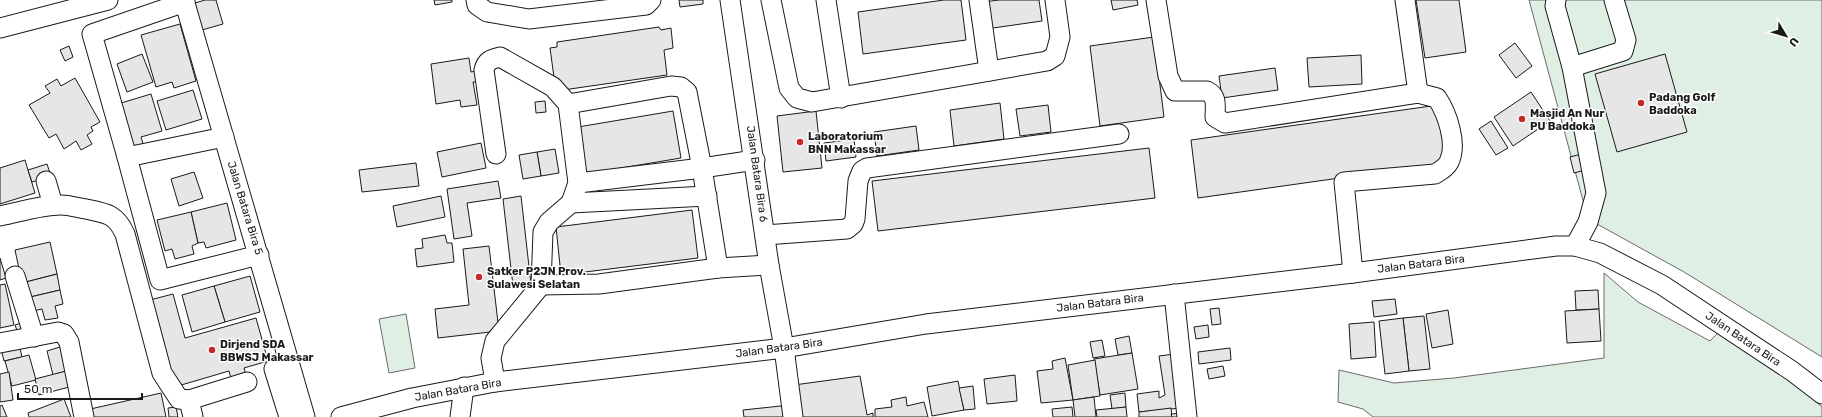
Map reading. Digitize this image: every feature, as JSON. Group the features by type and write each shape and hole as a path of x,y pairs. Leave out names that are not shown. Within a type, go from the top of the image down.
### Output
{"street":[{"path":"0,28 108,0"},
{"path":"481,0 476,0 477,5 487,12 530,19 646,5 651,0"},
{"name":"Jalan Batara Bira 6","path":"730,0 755,160 769,265 784,348 793,417"},
{"path":"771,0 789,88 793,95 802,101 812,102 1047,61 1055,56 1060,38 1055,0"},
{"path":"826,0 841,98"},
{"path":"979,0 989,70"},
{"path":"1156,0 1168,76 1175,91 1207,91 1212,93 1215,99 1216,117 1225,123 1418,93 1437,98 1441,104 1451,137 1452,150 1450,161 1447,165 1435,174 1344,182 1353,273"},
{"path":"1405,0 1418,93"},
{"path":"1556,0 1555,6 1572,67 1596,193 1588,222 1575,246"},
{"path":"1572,67 1623,51 1626,40 1614,0"},
{"path":"92,34 184,1"},
{"name":"Jalan Batara Bira 5","path":"184,1 305,417"},
{"path":"85,6 160,280 259,256"},
{"path":"496,154 484,70 486,64 491,59 500,57 553,87 568,104 578,183 571,203 549,222 543,232 541,286 495,341 491,358 496,382"},
{"path":"568,104 671,86 681,87 687,92 707,196 718,268"},
{"path":"766,235 847,229 853,224 855,219 859,176 867,168 1119,134"},
{"path":"127,157 224,137"},
{"path":"578,183 755,160"},
{"path":"46,181 53,205"},
{"path":"571,203 707,196"},
{"path":"0,216 53,205 64,205 104,212 114,217 121,224 129,246 162,373 179,399 191,409 247,382"},
{"name":"Jalan Batara Bira","path":"343,417 412,398 496,382 784,348 926,324 1353,273 1556,246 1575,246 1600,253 1662,285 1792,371 1822,394"},
{"path":"541,286 599,284 718,268 769,265"},
{"path":"15,276 34,336"},
{"path":"1174,294 1187,417"},
{"path":"0,343 58,332 64,334 67,338 84,417"},
{"path":"274,369 289,417"},
{"path":"460,417 464,387"}],"green space":[{"path":"1529,0 1822,0 1822,357 1684,272 1588,219"},
{"path":"1604,273 1638,302 1710,341 1725,326 1747,341 1822,407 1822,417 1373,417 1363,409 1338,402 1339,370 1394,383 1454,378 1604,358"},
{"path":"406,314 415,368 389,373 379,319"}],"building":[{"path":"205,0 216,0 223,24 202,30 195,3"},
{"path":"434,0 452,0 452,2 435,5"},
{"path":"679,0 703,0 703,4 680,7"},
{"path":"944,0 961,0 966,40 863,54 858,12"},
{"path":"999,0 1039,0 1042,21 986,29 983,2"},
{"path":"1111,0 1137,0 1138,5 1113,10"},
{"path":"1416,0 1459,0 1466,52 1425,58"},
{"path":"180,24 196,81 174,88 172,82 156,87 141,35"},
{"path":"659,27 661,30 671,28 673,48 664,50 667,75 563,90 555,85 550,48 557,47 557,42"},
{"path":"1154,37 1164,117 1100,126 1090,46"},
{"path":"1515,43 1532,66 1516,78 1499,55"},
{"path":"69,46 73,57 65,61 60,50"},
{"path":"142,54 153,82 127,92 117,64"},
{"name":"Padang Golf Baddoka","path":"1665,54 1687,132 1617,152 1595,74"},
{"path":"1361,55 1362,84 1309,87 1307,58"},
{"path":"469,58 471,72 476,71 478,82 473,82 477,105 461,107 460,100 436,104 431,64"},
{"path":"1275,68 1278,90 1222,98 1219,76"},
{"path":"75,78 100,122 91,127 93,131 87,135 92,144 81,150 76,141 64,149 56,134 49,138 29,105 50,93 45,86 57,79 61,86"},
{"path":"193,90 202,119 166,130 157,101"},
{"name":"Masjid An Nur PU Baddoka","path":"1531,92 1550,121 1513,146 1494,117"},
{"path":"151,94 162,131 141,137 145,150 135,152 121,103"},
{"path":"545,101 546,112 536,113 535,102"},
{"path":"1000,103 1004,139 954,146 950,110"},
{"path":"1048,105 1051,132 1020,136 1016,109"},
{"path":"1438,105 1446,163 1198,198 1191,140"},
{"path":"673,111 681,158 585,174 578,127"},
{"name":"Laboratorium BNN Makassar","path":"816,111 822,168 783,172 777,116"},
{"path":"1491,121 1508,148 1496,155 1479,129"},
{"path":"916,126 919,150 877,156 874,132"},
{"path":"854,139 856,157 826,161 824,143"},
{"path":"481,143 486,168 442,177 437,152"},
{"path":"1149,148 1155,198 878,231 872,181"},
{"path":"555,149 559,173 541,176 537,152"},
{"path":"537,152 541,176 523,179 519,155"},
{"path":"1585,153 1589,169 1574,173 1570,157"},
{"path":"25,160 35,193 0,204 0,168"},
{"path":"416,163 419,186 362,192 359,170"},
{"path":"47,164 51,176 32,182 28,170"},
{"path":"194,172 203,198 179,206 171,179"},
{"path":"498,181 501,198 467,203 472,236 454,239 447,189"},
{"path":"441,196 445,217 397,227 393,206"},
{"path":"521,196 531,284 513,286 503,199"},
{"path":"227,203 236,240 206,248 204,242 198,243 191,212"},
{"path":"692,210 698,258 561,275 556,227"},
{"path":"191,212 198,243 192,246 194,254 175,259 172,249 165,251 157,220"},
{"path":"445,235 447,243 452,243 454,262 417,267 415,249 423,248 422,239"},
{"path":"50,242 57,274 22,283 15,250"},
{"name":"Satker P2JN Prov. Sulawesi Selatan","path":"489,246 499,331 438,338 435,309 469,305 463,249"},
{"path":"0,258 6,278 0,280"},
{"path":"57,274 60,290 26,298 22,283"},
{"path":"250,276 260,312 225,322 214,286"},
{"path":"5,284 14,325 0,328 0,285"},
{"path":"214,286 225,322 192,332 182,295"},
{"path":"60,290 63,304 55,306 58,318 45,320 42,309 29,312 26,298"},
{"path":"1598,290 1599,309 1576,310 1575,291"},
{"name":"Dirjend SDA BBWSJ Makassar","path":"173,294 185,338 256,318 268,361 244,368 248,381 233,386 229,371 171,388 146,301"},
{"path":"1395,299 1397,314 1374,317 1372,301"},
{"path":"1219,308 1221,324 1212,325 1210,309"},
{"path":"1599,309 1601,341 1567,343 1565,311"},
{"path":"1448,310 1453,344 1432,348 1426,314"},
{"path":"1424,316 1430,369 1409,371 1403,318"},
{"path":"1403,318 1409,371 1385,374 1379,321"},
{"path":"27,321 30,329 18,333 15,325"},
{"path":"1374,322 1376,357 1351,359 1349,324"},
{"path":"1208,325 1209,337 1196,339 1194,327"},
{"path":"1129,336 1132,353 1118,355 1115,339"},
{"path":"1102,340 1105,356 1093,358 1090,342"},
{"path":"19,344 22,357 4,361 1,349"},
{"path":"63,346 70,370 53,375 47,351"},
{"path":"1230,348 1231,360 1199,364 1198,352"},
{"path":"1132,353 1138,389 1100,395 1094,359"},
{"path":"1174,354 1181,408 1139,412 1137,394 1159,391 1159,398 1165,395 1159,356"},
{"path":"29,355 36,380 12,386 5,361"},
{"path":"1065,358 1073,400 1041,403 1037,371 1053,369 1052,361"},
{"path":"1095,360 1100,396 1073,400 1068,365"},
{"path":"1223,366 1225,376 1209,379 1207,369"},
{"path":"70,370 73,386 39,395 35,379"},
{"path":"9,372 13,400 0,402 0,374"},
{"path":"1015,375 1017,401 987,404 984,379"},
{"path":"860,376 867,415 873,413 873,417 800,417 794,385"},
{"path":"958,381 964,410 932,416 927,387"},
{"path":"973,386 975,409 964,410 959,388"},
{"path":"161,393 166,417 88,417 86,410"},
{"path":"1125,393 1126,407 1112,409 1110,395"},
{"path":"906,397 907,406 924,402 928,417 875,417 875,409 892,407 891,400"},
{"path":"1094,397 1096,417 1075,417 1073,400"},
{"path":"64,399 71,417 29,417 28,413"},
{"path":"2,405 7,417 0,417 0,406"},
{"path":"790,405 791,417 744,417 743,410"},
{"path":"176,407 178,417 169,417 168,408"},
{"path":"1072,407 1073,417 1053,417 1052,409"},
{"path":"1126,407 1127,417 1097,417 1096,410"},
{"path":"1171,408 1172,417 1139,417 1139,412"},
{"path":"1184,413 1184,417 1172,417 1171,414"}],"place":[{"name":"Padang Golf Baddoka","path":"1641,103"},
{"name":"Masjid An Nur PU Baddoka","path":"1522,119"},
{"name":"Laboratorium BNN Makassar","path":"800,142"},
{"name":"Satker P2JN Prov. Sulawesi Selatan","path":"479,277"},
{"name":"Dirjend SDA BBWSJ Makassar","path":"212,350"}]}
